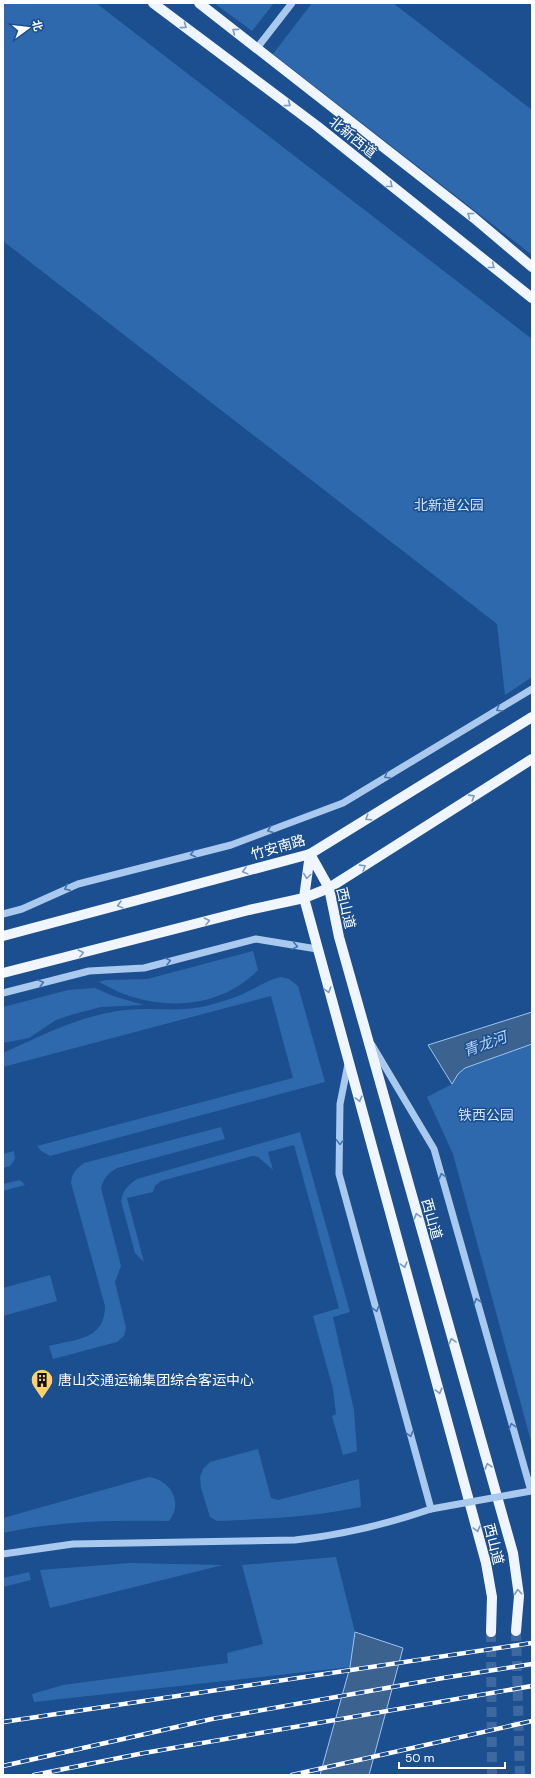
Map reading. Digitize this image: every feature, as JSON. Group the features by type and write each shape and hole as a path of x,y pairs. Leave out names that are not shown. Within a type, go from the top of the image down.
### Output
{"main road":[{"name":"北新西道","path":"153,3 317,126 532,298"},
{"name":"北新西道","path":"199,3 474,218 532,267"},
{"name":"竹安南路","path":"3,936 310,854 532,717"},
{"path":"3,973 249,910 304,898 329,888 532,759"},
{"name":"西山道","path":"310,854 329,888 338,937 512,1553 519,1596 516,1631"},
{"name":"西山道","path":"310,854 304,898 486,1563 492,1597 491,1632"}],"street":[{"path":"257,48 292,3"},
{"path":"3,914 22,909 78,884 230,845 343,803 532,689"},
{"path":"3,993 89,971 144,968 256,939 317,949"},
{"path":"3,1554 81,1544 295,1540 351,1531 402,1519 431,1510 531,1491 434,1149 364,1031"},
{"path":"349,1062 340,1104 339,1174 431,1510"}],"green space":[{"name":"北新道公园","path":"3,3 96,3 532,339 532,677 505,695 497,624 3,241"},
{"path":"214,3 274,3 252,31"},
{"path":"312,3 393,3 532,110 532,255 273,54"},
{"path":"253,951 258,970 244,982 229,991 212,998 195,1002 159,1002 142,999 121,993 99,982 106,980 147,979"},
{"path":"280,977 289,979 298,986 325,1082 50,1156 41,1151 37,1146 293,1078 271,996 3,1067 3,1053 62,1027 93,1016 125,1010 189,1009 199,1007 232,998"},
{"path":"95,988 113,996 144,1005 101,1007 74,1014 56,1020 29,1038 3,1043 3,1007 68,990"},
{"name":"铁西公园","path":"532,1044 532,1445 453,1154 427,1097 452,1084 458,1074 465,1068"},
{"path":"221,1127 225,1139 117,1168 107,1176 101,1188 121,1266 115,1282 126,1328 124,1336 117,1342 53,1359 49,1346 87,1336 100,1326 104,1317 105,1306 71,1183 72,1176 84,1163"},
{"path":"300,1132 350,1312 333,1317 354,1410 357,1451 343,1455 332,1416 336,1414 333,1389 313,1316 339,1308 294,1145 268,1152 273,1170 258,1157 253,1156 161,1181 155,1186 153,1192 127,1198 144,1262 135,1253 121,1201 126,1188 137,1179"},
{"path":"14,1151 15,1159 10,1166 3,1168 3,1154"},
{"path":"20,1180 25,1185 3,1191 3,1184"},
{"path":"50,1275 57,1301 3,1316 3,1288"},
{"path":"258,1449 271,1498 278,1500 359,1479 361,1507 325,1513 271,1518 217,1521 210,1517 201,1488 200,1477 203,1469 210,1462"},
{"path":"149,1477 163,1482 169,1487 172,1493 175,1500 175,1507 169,1521 86,1522 44,1526 3,1533 3,1518"},
{"path":"336,1557 355,1632 350,1667 34,1702 32,1694 63,1685 228,1663 227,1653 263,1644 242,1565"},
{"path":"130,1563 223,1565 50,1608 40,1570"},
{"path":"29,1572 31,1580 3,1587 3,1578"}],"water":[{"name":"青龙河","path":"532,1012 532,1044 465,1068 458,1074 452,1084 428,1045"},
{"path":"355,1632 403,1648 369,1775 320,1775 350,1667"}],"tunnel":[{"path":"516,1631 520,1775"},
{"path":"491,1632 492,1775"}],"railway":[{"path":"3,1722 532,1643"},
{"path":"3,1766 212,1719 443,1678 532,1664"},
{"path":"34,1775 144,1753 532,1686"},
{"path":"292,1775 532,1721"}],"place":[{"name":"唐山交通运输集团综合客运中心","path":"42,1400"}]}
